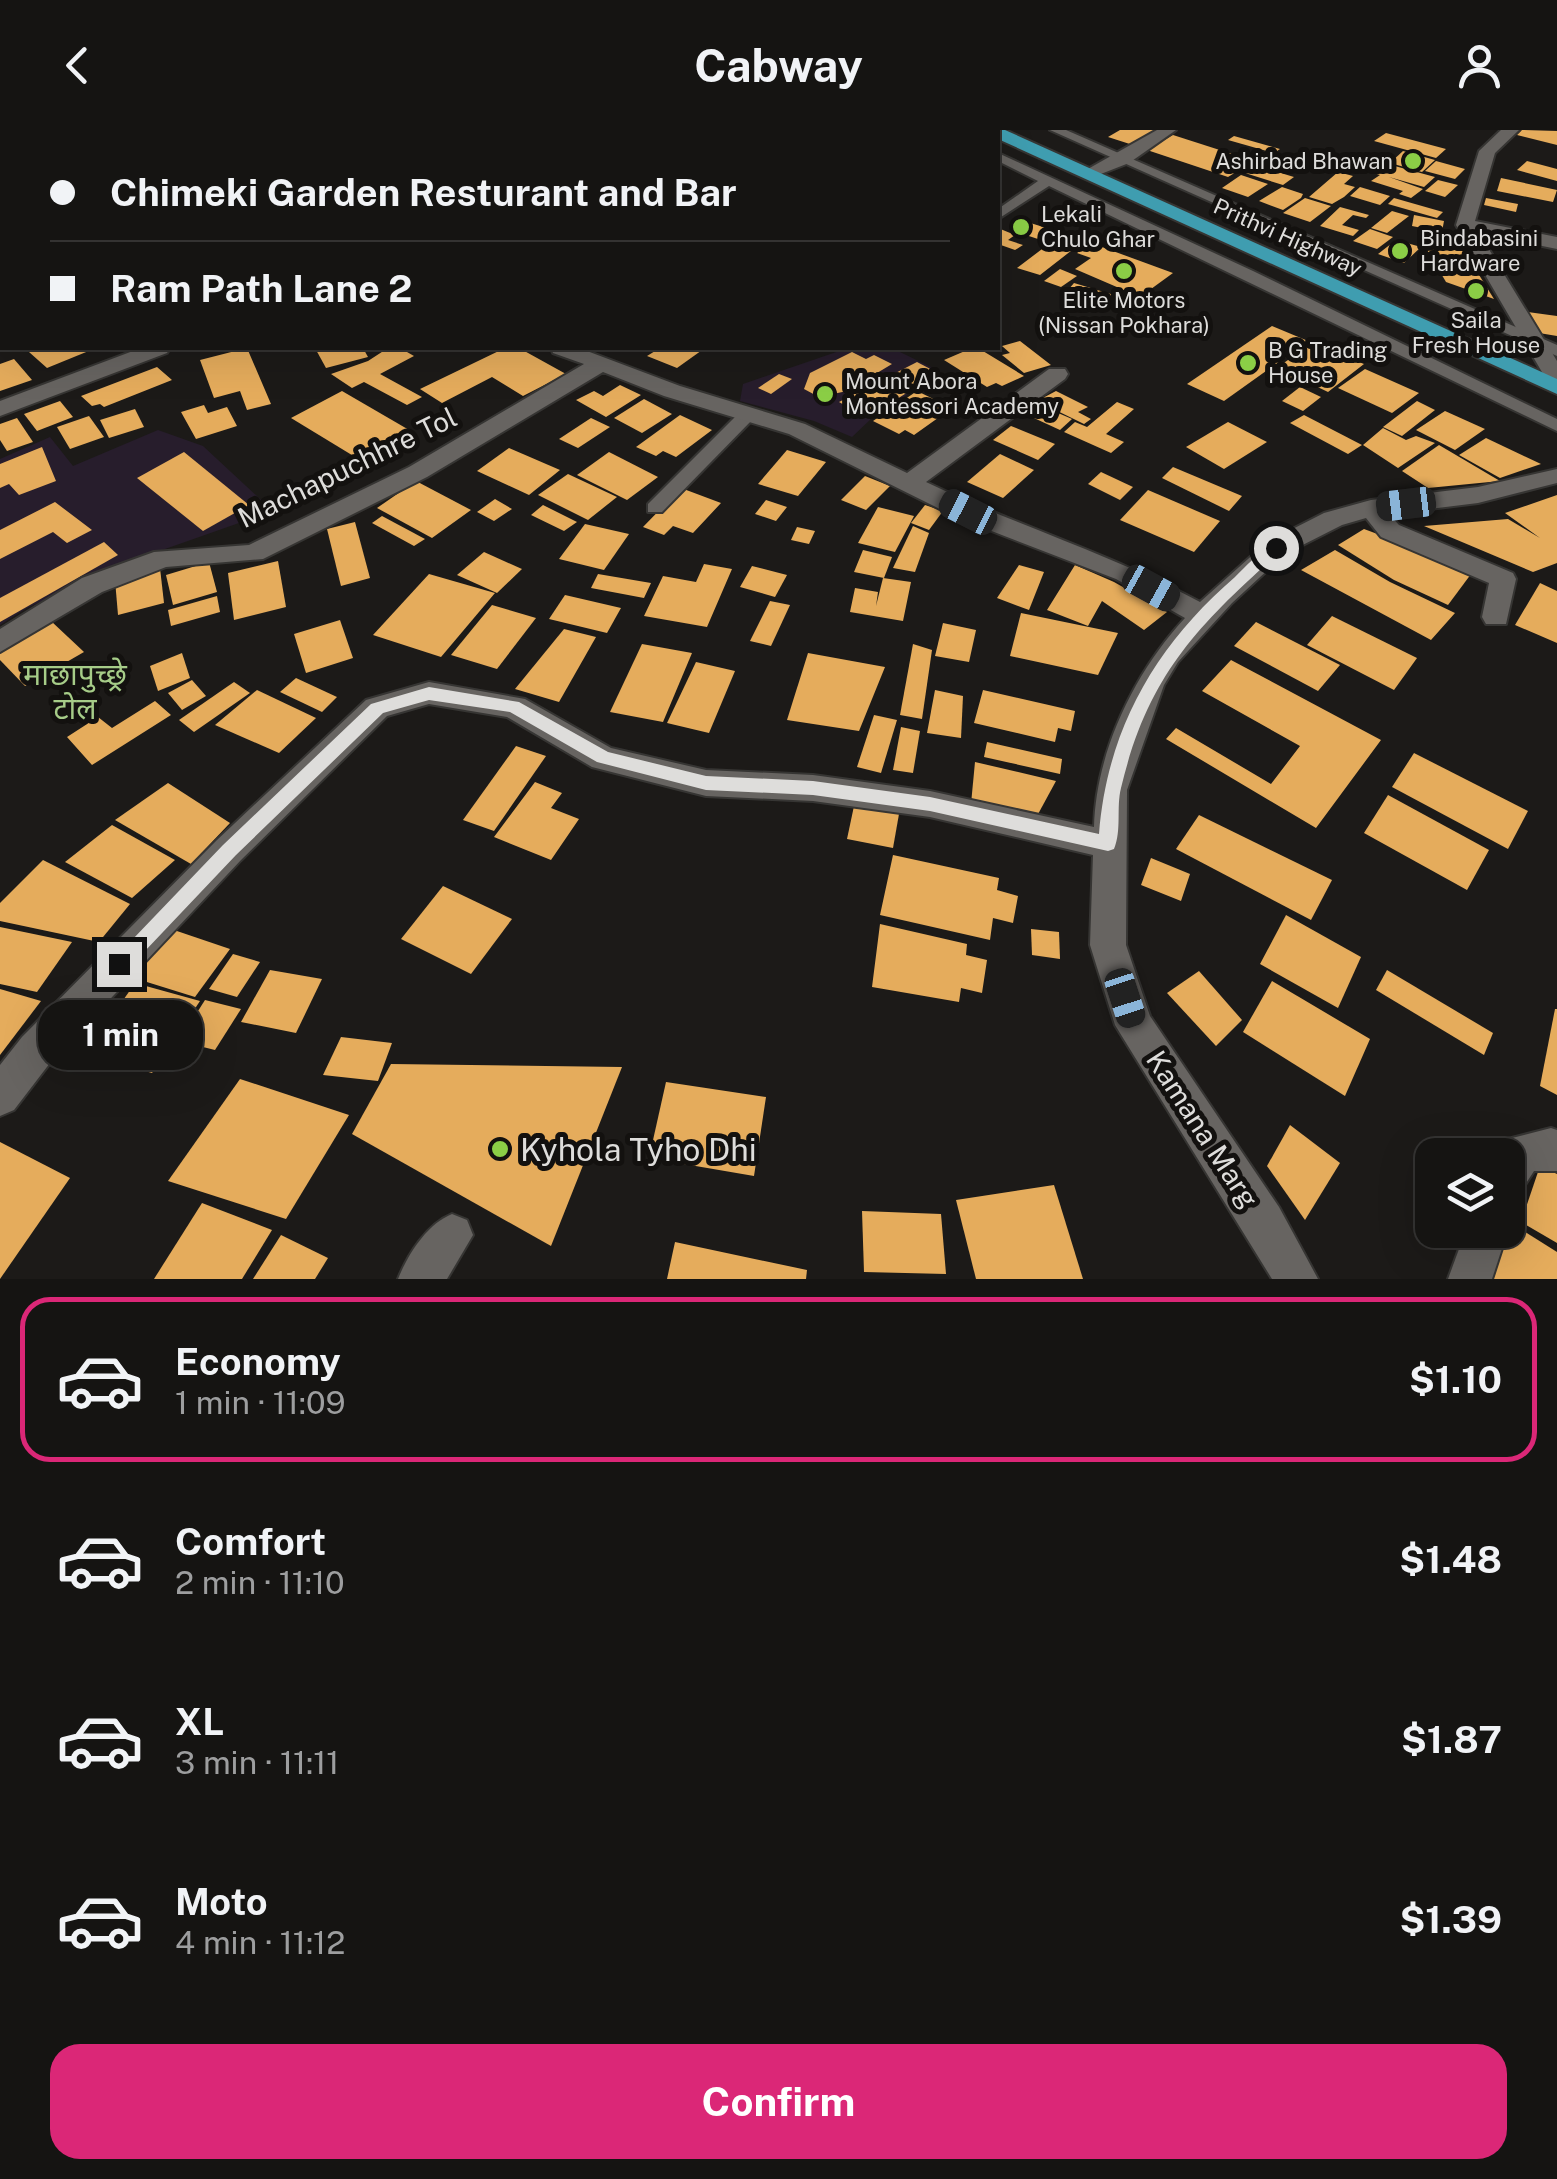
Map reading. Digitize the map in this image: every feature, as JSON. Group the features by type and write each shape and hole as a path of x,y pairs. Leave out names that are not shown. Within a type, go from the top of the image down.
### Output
{"highway":[{"name":"Prithvi Highway","path":"1000,134 1557,387"}],"street":[{"path":"1088,174 1122,159 1168,130"},
{"path":"1511,130 1487,151 1465,226 1557,379"},
{"path":"1465,226 1557,243"},
{"path":"0,409 154,350"},
{"path":"566,350 672,391 798,429 968,512 1125,574 1203,616"},
{"name":"Machapuchhre Tol","path":"0,642 92,586 162,558 254,552 418,472 602,363"},
{"path":"909,483 1057,374"},
{"name":"Kamana Marg","path":"1296,1279 1264,1222 1134,1025 1108,945 1112,790 1150,684 1168,655 1203,616 1276,548 1333,519 1371,508 1478,495 1557,476"},
{"path":"1371,508 1390,531 1503,578 1496,617"},
{"path":"0,1096 36,1050 229,850 377,708 429,694 514,707 603,758 706,783 813,788 930,804 1108,844"},
{"path":"1525,1152 1557,1151"},
{"path":"420,1279 452,1235"},
{"path":"1470,1279 1480,1248"}],"lane":[{"path":"1056,130 1557,351"},
{"path":"1000,158 1557,426"},
{"path":"1000,214 1048,180"},
{"path":"654,508 748,414"}],"shaded area":[{"name":"Mount Abora Montessori Academy","path":"842,350 900,352 941,372 872,418 852,437 814,421 740,401 743,384"},
{"path":"158,430 203,446 273,511 131,561 27,608 0,625 0,459 50,437 73,466"}],"building":[{"path":"1120,130 1162,130 1136,146 1108,137"},
{"path":"1522,130 1557,131 1557,145 1517,135"},
{"path":"1386,133 1446,149 1436,158 1374,141"},
{"path":"1173,135 1254,161 1228,177 1147,150"},
{"path":"1234,136 1280,149 1274,153 1228,140"},
{"name":"Ashirbad Bhawan","path":"1403,151 1435,160 1422,172 1390,163"},
{"path":"1436,161 1465,169 1455,179 1425,171"},
{"path":"1527,161 1557,169 1557,181 1517,170"},
{"path":"1391,165 1435,177 1424,187 1389,177 1423,189 1411,198 1399,194 1403,191 1371,181 1380,175 1364,170 1370,166 1384,170"},
{"path":"1257,166 1294,177 1283,185 1245,173"},
{"path":"1338,172 1353,176 1344,184 1355,187 1344,197 1332,204 1309,197"},
{"path":"1241,175 1268,184 1248,197 1222,188"},
{"path":"1501,178 1557,190 1553,202 1497,191"},
{"path":"1438,180 1458,185 1445,197 1425,191"},
{"path":"1282,187 1303,194 1283,210 1259,201"},
{"path":"1360,187 1390,196 1380,205 1350,196"},
{"path":"1305,198 1331,206 1310,222 1283,213"},
{"path":"1394,198 1443,212 1437,218 1388,204"},
{"path":"1486,198 1518,204 1516,212 1484,205"},
{"path":"1340,207 1369,215 1353,215 1342,225 1359,230 1353,236 1320,226"},
{"path":"1392,211 1409,216 1387,233 1371,228"},
{"path":"1414,215 1444,221 1442,232 1412,226"},
{"path":"1024,221 1085,240 1040,275 1017,268 1050,243 1011,230"},
{"path":"1000,229 1015,235 1008,240 1023,245 1015,250 1000,245"},
{"path":"1370,229 1393,237 1377,249 1353,241"},
{"name":"Bindabasini Hardware","path":"1396,240 1421,247 1404,263 1378,254"},
{"name":"Elite Motors (Nissan Pokhara)","path":"1091,243 1173,273 1140,297 1075,269 1091,258 1077,253"},
{"path":"1423,243 1461,246 1494,299 1446,282"},
{"path":"1060,269 1077,276 1061,287 1044,281"},
{"path":"1074,283 1114,295 1106,305 1062,297"},
{"path":"1521,311 1557,316 1557,336 1533,332"},
{"name":"B G Trading House","path":"1272,326 1308,341 1224,401 1187,384"},
{"path":"1020,341 1051,365 1024,373 1002,355 1010,353 1002,346"},
{"path":"1312,343 1364,364 1328,392 1303,380 1294,387 1267,375"},
{"path":"35,350 91,350 47,368 29,352"},
{"path":"248,350 271,404 247,410 240,391 214,398 200,360"},
{"path":"316,350 364,350 368,357 326,368"},
{"path":"385,350 404,350 414,356 380,374 422,397 407,405 364,382 352,388 331,374 368,361"},
{"path":"501,350 523,350 566,374 523,396 492,377 442,403 420,389"},
{"path":"657,350 702,350 677,368 647,356"},
{"path":"967,350 981,350 1024,376 1002,386 996,383 987,387 944,360"},
{"path":"852,352 866,359 874,355 892,364 847,391 819,397 804,389 810,373"},
{"path":"14,359 32,380 0,391 0,364"},
{"path":"917,362 938,373 867,418 839,402"},
{"path":"157,367 172,380 104,407 92,406 81,396"},
{"path":"1365,369 1419,393 1392,413 1338,388"},
{"path":"779,374 792,379 771,394 758,388"},
{"path":"620,385 641,395 606,417 576,400 594,391 603,396"},
{"path":"1300,387 1321,397 1303,411 1282,401"},
{"path":"342,391 416,434 365,463 291,418"},
{"path":"917,391 952,408 914,435 905,430 899,434 873,421"},
{"path":"1056,391 1088,407 1078,412 1091,419 1084,424 1037,401"},
{"path":"644,399 672,414 642,433 614,418"},
{"path":"60,401 73,417 37,431 24,414"},
{"path":"1417,401 1435,410 1402,436 1383,427"},
{"path":"1117,402 1134,409 1106,434 1124,442 1111,453 1064,432 1075,422 1087,427"},
{"path":"1035,403 1072,419 1060,430 1023,413"},
{"path":"204,405 208,413 227,407 237,426 196,439 181,412"},
{"path":"135,409 144,427 109,438 100,420"},
{"path":"1445,411 1485,429 1455,450 1416,430"},
{"path":"680,415 712,430 676,457 663,451 656,456 636,447"},
{"path":"1304,415 1362,445 1348,454 1290,423"},
{"path":"89,416 104,437 70,449 57,427"},
{"path":"17,418 33,442 7,451 0,440 0,424"},
{"path":"591,418 610,427 578,448 559,439"},
{"path":"1228,422 1267,442 1224,469 1186,447"},
{"path":"1011,426 1055,444 1038,460 993,440"},
{"path":"1383,428 1406,440 1416,436 1435,443 1398,468 1363,445"},
{"path":"1486,438 1541,464 1500,478 1459,455"},
{"path":"1439,445 1500,481 1428,488 1402,471"},
{"path":"42,447 56,481 19,495 9,484 0,488 0,464"},
{"path":"509,448 560,470 529,495 477,471"},
{"path":"787,450 826,462 798,496 758,484"},
{"path":"184,452 249,505 203,531 137,478"},
{"path":"609,452 658,477 627,500 577,475"},
{"path":"1000,454 1034,470 1003,498 967,482"},
{"path":"1173,467 1242,496 1229,511 1162,478"},
{"path":"1101,472 1133,487 1120,500 1088,484"},
{"path":"568,474 617,497 588,520 538,495"},
{"path":"865,476 890,486 866,510 841,500"},
{"path":"416,481 471,510 432,538 377,508"},
{"path":"681,488 721,503 693,533 673,526 664,535 643,527"},
{"path":"1148,490 1220,521 1194,552 1120,520"},
{"path":"1557,495 1557,563 1533,572 1424,526 1508,519 1540,538 1505,513"},
{"path":"495,499 512,509 494,521 477,512"},
{"path":"766,500 787,507 776,521 755,514"},
{"path":"55,502 92,530 67,543 53,532 0,559 0,530"},
{"path":"543,505 577,522 564,531 531,515"},
{"path":"925,505 943,511 929,530 911,523"},
{"path":"878,507 914,516 895,552 858,543"},
{"path":"382,516 425,539 414,546 372,523"},
{"path":"355,522 370,578 341,586 327,529"},
{"path":"585,524 629,534 604,570 559,559"},
{"path":"913,526 929,533 915,572 893,568"},
{"path":"797,527 815,531 809,544 791,540"},
{"path":"1364,529 1474,570 1448,605 1394,580 1338,545"},
{"path":"104,542 118,555 0,622 0,598"},
{"path":"863,550 892,557 884,578 854,572"},
{"path":"1335,550 1455,613 1431,640 1301,570"},
{"path":"484,552 522,569 497,593 457,575"},
{"path":"278,561 286,607 234,620 228,573"},
{"path":"209,562 217,592 173,605 166,575"},
{"path":"704,564 732,569 707,627 644,616 663,576 696,582"},
{"path":"1019,565 1044,572 1029,610 997,598"},
{"path":"1075,565 1167,612 1144,630 1102,601 1088,626 1047,610"},
{"path":"752,566 787,575 775,597 740,587"},
{"path":"160,568 164,603 118,615 115,580"},
{"path":"429,574 495,593 441,657 373,635"},
{"path":"598,574 651,583 644,598 591,588"},
{"path":"883,578 911,582 903,621 850,612 855,588 878,592 876,606"},
{"path":"1540,583 1557,591 1557,643 1515,625"},
{"path":"565,595 621,608 607,633 549,619"},
{"path":"217,596 220,612 171,626 168,610"},
{"path":"770,601 790,605 771,646 750,641"},
{"path":"492,605 536,618 497,669 451,655"},
{"path":"1021,613 1118,633 1098,675 1010,656"},
{"path":"1332,616 1417,658 1394,690 1307,645"},
{"path":"340,620 353,658 306,673 294,634"},
{"path":"51,621 84,652 25,686 0,660 0,649"},
{"path":"1256,622 1340,665 1318,691 1234,646"},
{"path":"943,623 976,630 969,662 935,656"},
{"path":"564,629 596,637 559,702 515,689"},
{"path":"642,644 692,653 663,722 610,712"},
{"path":"913,644 932,650 922,719 900,715"},
{"path":"182,653 190,678 158,691 150,666"},
{"path":"808,653 885,667 859,731 787,720"},
{"path":"1231,660 1381,740 1316,828 1166,739 1176,728 1271,784 1300,746 1202,691"},
{"path":"696,662 735,671 709,733 667,723"},
{"path":"296,678 337,697 322,712 280,692"},
{"path":"192,680 206,696 182,710 168,693"},
{"path":"234,682 250,693 194,732 179,720"},
{"path":"257,690 316,718 279,753 215,725"},
{"path":"935,690 963,696 961,738 927,733"},
{"path":"983,690 1075,711 1071,731 1058,728 1055,742 974,723"},
{"path":"155,701 171,715 92,765 67,737 98,717 112,728"},
{"path":"874,715 897,720 881,773 857,767"},
{"path":"901,727 920,731 913,773 893,770"},
{"path":"987,742 1062,759 1060,774 984,757"},
{"path":"516,746 546,756 494,831 463,820"},
{"path":"1414,753 1528,811 1508,849 1392,787"},
{"path":"975,762 1056,781 1037,816 971,804"},
{"path":"535,782 562,793 551,808 579,819 551,860 494,837"},
{"path":"168,783 230,823 191,864 115,820"},
{"path":"1388,795 1489,850 1467,890 1364,833"},
{"path":"854,806 899,814 893,848 847,839"},
{"path":"1199,815 1332,880 1311,920 1176,849"},
{"path":"112,825 175,860 132,898 65,862"},
{"path":"893,855 999,878 997,890 1018,896 1013,923 993,918 990,940 880,915"},
{"path":"1151,858 1190,874 1181,901 1141,885"},
{"path":"43,860 130,904 99,942 0,921 0,903"},
{"path":"443,886 512,919 471,974 401,939"},
{"path":"1286,915 1361,957 1338,1008 1260,964"},
{"path":"880,924 967,944 966,955 987,960 982,993 961,988 959,1002 872,987"},
{"path":"0,927 72,942 37,992 0,984"},
{"path":"171,929 230,949 195,997 134,978"},
{"path":"1031,929 1059,932 1060,959 1032,955"},
{"path":"233,954 260,962 237,997 209,989"},
{"path":"270,970 322,979 296,1033 241,1022"},
{"path":"1387,970 1493,1033 1484,1055 1376,990"},
{"path":"1199,971 1242,1020 1216,1046 1167,993"},
{"path":"1272,981 1370,1039 1345,1096 1243,1032"},
{"path":"135,983 200,1001 152,1073 86,1054"},
{"path":"0,989 41,1001 0,1055"},
{"path":"205,1000 241,1009 215,1050 179,1041"},
{"path":"1557,1009 1557,1095 1540,1086"},
{"path":"341,1037 392,1043 378,1081 323,1075"},
{"path":"391,1064 622,1067 551,1246 352,1134"},
{"path":"240,1079 349,1115 286,1219 168,1181"},
{"path":"666,1082 766,1097 754,1176 649,1158"},
{"path":"1290,1125 1340,1163 1305,1220 1267,1166"},
{"path":"0,1142 70,1178 0,1279"},
{"path":"1540,1166 1557,1174 1557,1243 1525,1224 1525,1210"},
{"path":"1054,1185 1083,1279 976,1279 956,1200"},
{"path":"202,1203 272,1230 242,1279 154,1279"},
{"path":"862,1211 941,1214 946,1274 864,1272"},
{"path":"1525,1232 1557,1252 1557,1279 1493,1279 1503,1248 1525,1248"},
{"path":"281,1235 328,1258 315,1279 253,1279"},
{"path":"675,1242 807,1270 806,1279 667,1279"}],"place":[{"name":"Ashirbad Bhawan","path":"1413,161"},
{"name":"Lekali Chulo Ghar","path":"1021,227"},
{"name":"Bindabasini Hardware","path":"1400,251"},
{"name":"Elite Motors (Nissan Pokhara)","path":"1124,271"},
{"name":"Saila Fresh House","path":"1476,291"},
{"name":"B G Trading House","path":"1248,363"},
{"name":"Mount Abora Montessori Academy","path":"825,394"},
{"name":"Kyhola Tyho Dhi","path":"500,1149"}],"district":[{"name":"माछापुच्छ्रे टोल","path":"75,691"}],"route":[{"path":"119,964 229,850 377,708 429,694 514,707 603,758 706,783 813,788 930,804 1108,844 1112,790 1150,684 1168,655 1222,596 1276,548"}]}
